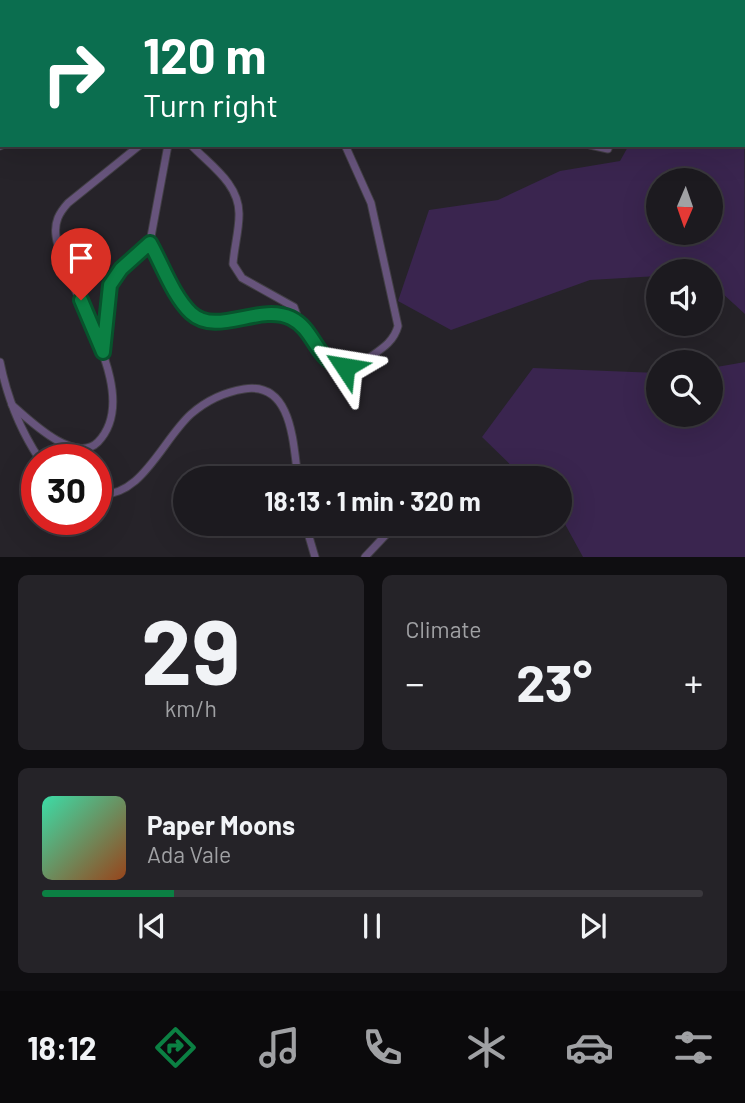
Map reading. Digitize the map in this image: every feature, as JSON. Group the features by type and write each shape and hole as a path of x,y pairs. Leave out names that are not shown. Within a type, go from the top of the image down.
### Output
{"street":[{"path":"12,405 53,438 73,447 94,445 104,435 110,415 111,393 103,352 61,255 55,224 59,212 68,202 137,147"},
{"path":"103,352 110,285 121,269 150,243 168,147"},
{"path":"193,147 229,183 237,199 239,214 233,264 236,271 242,278 294,307 300,324 322,357 333,365 345,367 362,363 387,346 398,326 371,202 346,147"},
{"path":"599,147 608,149"},
{"path":"150,243 189,311 200,320 223,321 257,313 290,317 300,324"},
{"path":"0,362 12,405 30,444"},
{"path":"112,495 125,490 190,415 230,391 248,388 276,396 284,408 296,466"},
{"path":"309,536 315,557"},
{"path":"365,557 385,536"}],"shaded area":[{"path":"628,147 744,147 745,314 723,294 723,259 646,259 646,277 590,280 451,330 398,301 429,210 498,200 560,171 620,161"},
{"path":"745,362 745,557 583,557 572,536 572,466 512,466 482,437 533,368 646,373 646,427 723,427 723,366"}],"route":[{"path":"81,300 103,352 110,285 121,269 150,243 189,311 200,320 223,321 257,313 290,317 300,324 322,357 333,365 345,367"}]}
